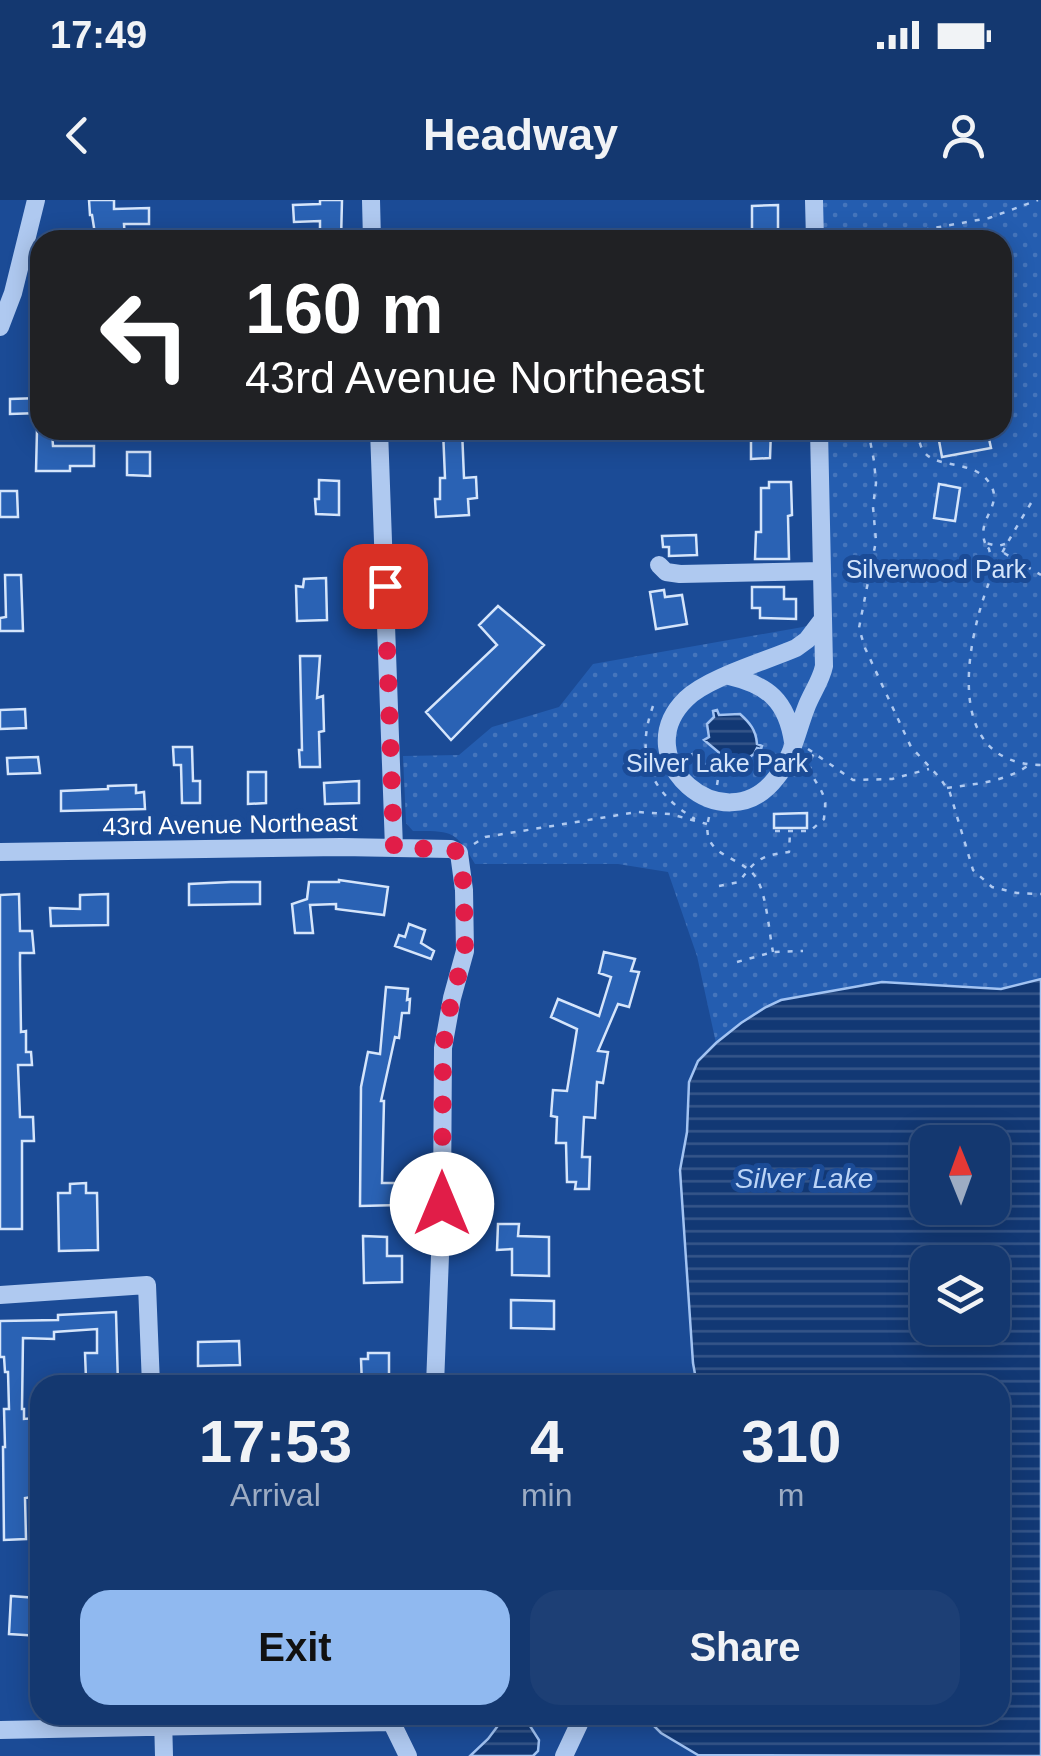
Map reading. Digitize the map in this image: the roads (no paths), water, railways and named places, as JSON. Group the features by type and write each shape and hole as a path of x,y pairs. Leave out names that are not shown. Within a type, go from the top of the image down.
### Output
{"street":[{"path":"0,327 13,293 36,200"},
{"path":"370,200 372,230"},
{"path":"814,200 815,230"},
{"path":"379,440 394,848"},
{"path":"819,440 823,618 824,666 779,775 768,787 741,801 713,801 692,790 672,767 668,752 670,722 679,706 702,687 796,648 808,640 823,618"},
{"path":"660,565 666,572 680,574 822,571"},
{"path":"729,676 758,686 784,708 793,742"},
{"name":"43rd Avenue Northeast","path":"0,852 394,848 451,849 460,853 465,951 443,1048 435,1375"},
{"path":"0,1296 147,1285 151,1375"},
{"path":"0,1730 91,1725"},
{"path":"163,1725 164,1756"},
{"path":"393,1725 408,1756"},
{"path":"564,1756 580,1725"}],"water":[{"path":"717,710 719,715 740,714 752,727 761,749 757,748 744,761 728,758 722,763 722,755 704,740 709,737 707,724"},
{"name":"Silver Lake","path":"1041,979 1041,1756 698,1755 653,1725 1010,1725 1010,1375 695,1375 680,1170 687,1132 689,1082 698,1061 716,1043 781,1000 882,982 1001,989"},
{"path":"498,1725 530,1725 539,1740 538,1751 533,1756 470,1756"}],"park label":[{"name":"Silverwood Park","path":"936,569"},
{"name":"Silver Lake Park","path":"717,763"}]}
